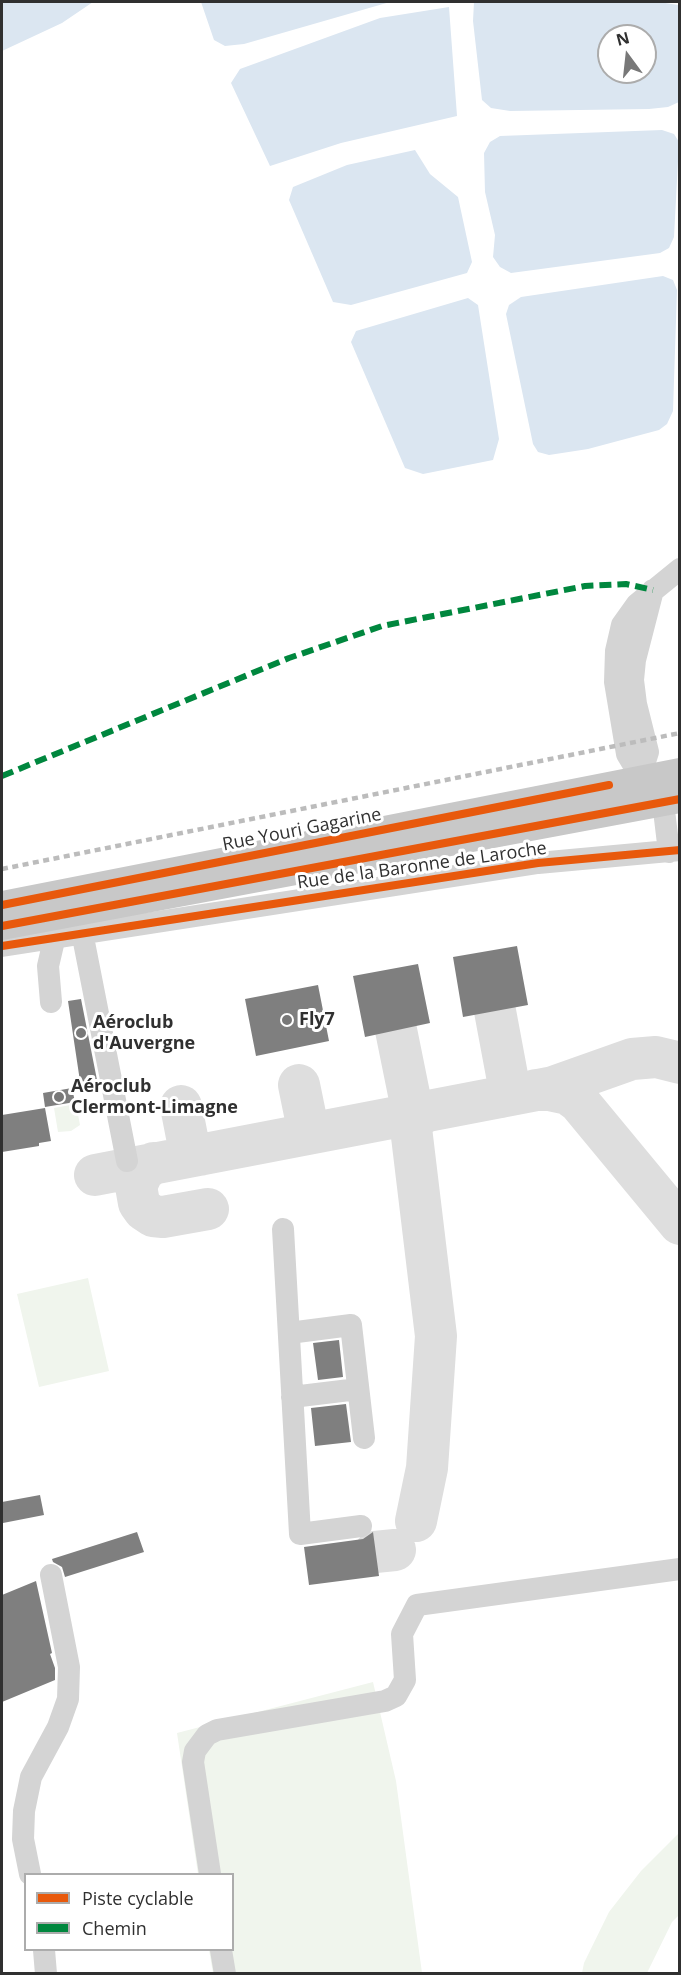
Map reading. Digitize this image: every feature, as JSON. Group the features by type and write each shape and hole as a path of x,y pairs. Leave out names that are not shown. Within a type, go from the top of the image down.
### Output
{"main road":[{"name":"Rue Youri Gagarine","path":"2,905 680,772"},
{"name":"Rue Youri Gagarine","path":"2,926 622,810 674,795"}],"street":[{"path":"622,810 642,779 638,753 615,682 616,651 622,625 636,604 680,568"},
{"path":"638,753 671,762 680,761"},
{"path":"609,785 638,753"},
{"path":"642,779 674,795 674,851"},
{"name":"Rue de la Baronne de Laroche","path":"2,946 82,932 158,930 538,863 674,851"},
{"path":"82,932 128,1161"},
{"path":"51,1002 48,966 55,936"},
{"path":"282,1229 300,1534 361,1526"},
{"path":"289,1333 351,1325 364,1438"},
{"path":"292,1397 358,1389"},
{"path":"210,1873 193,1761 195,1751 207,1735 217,1730 385,1701 396,1696 405,1680 402,1634 417,1605 680,1569"},
{"path":"30,1873 23,1839 24,1811 31,1777 58,1727 68,1699 69,1667 51,1575"},
{"path":"44,1951 45,1974"},
{"path":"221,1951 225,1974"}],"shaded area":[{"path":"2,2 93,2 62,23 2,51"},
{"path":"201,2 390,2 244,44 225,46 214,40"},
{"path":"474,2 659,2 678,5 679,102 668,107 649,109 510,111 491,108 482,100 473,21"},
{"path":"449,7 457,116 341,143 270,166 231,83 240,69 380,18"},
{"path":"662,130 674,134 679,142 674,237 669,248 660,253 511,273 500,267 493,257 495,235 485,192 484,153 490,142 500,136"},
{"path":"415,150 430,174 458,197 472,262 467,273 351,305 333,302 289,200 293,187 347,165"},
{"path":"663,276 673,280 677,290 673,411 667,424 659,430 588,449 549,455 538,452 533,444 506,314 509,305 521,297"},
{"path":"468,298 478,305 499,439 493,460 423,474 405,468 351,342 356,331"},
{"path":"76,1104 80,1125 71,1131 58,1132 54,1108"},
{"path":"88,1278 109,1371 39,1387 17,1294"},
{"path":"373,1682 396,1781 422,1973 213,1973 209,1951 234,1951 234,1873 198,1873 177,1733"},
{"path":"679,1833 679,1915 672,1922 647,1973 582,1973 584,1963 609,1912 641,1871"}],"building":[{"path":"517,946 528,1005 463,1017 453,957"},
{"path":"418,964 430,1023 365,1037 353,976"},
{"name":"Fly7","path":"318,985 329,1041 256,1056 245,999"},
{"name":"Aéroclub d'Auvergne","path":"81,999 98,1085 81,1088 68,1001"},
{"name":"Aéroclub Clermont-Limagne","path":"72,1088 75,1102 45,1107 43,1093"},
{"path":"45,1108 51,1141 39,1143 39,1146 2,1152 2,1115"},
{"path":"339,1340 343,1377 318,1380 313,1343"},
{"path":"346,1404 351,1442 315,1446 311,1408"},
{"path":"40,1495 44,1515 3,1523 2,1502"},
{"path":"137,1532 144,1552 65,1577 62,1567 53,1562 52,1559"},
{"path":"373,1532 379,1576 309,1585 304,1547 363,1539"},
{"path":"36,1581 52,1653 50,1654 55,1668 55,1680 2,1702 2,1595"}],"taxiway":[{"path":"495,1011 509,1086 501,1097"},
{"path":"396,1030 411,1104 415,1110 425,1112"},
{"path":"95,1175 553,1087 632,1059 656,1057 680,1063"},
{"path":"299,1085 307,1124 312,1130 319,1132"},
{"path":"536,1090 568,1094 579,1102 680,1224"},
{"path":"181,1106 189,1147 199,1155"},
{"path":"416,1521 427,1468 436,1336 411,1128 415,1118 425,1112"},
{"path":"154,1163 143,1171 136,1186 139,1203 144,1210 153,1216 163,1217 208,1209"},
{"path":"375,1552 395,1550"}],"railway":[{"path":"2,869 680,733"}],"marked path":[{"path":"2,776 289,658 382,626 585,586 626,584 653,590"}],"cycle path":[{"path":"2,905 609,785"},
{"path":"2,926 680,799"},
{"path":"2,946 538,863 680,850"}],"place":[{"name":"Fly7","path":"287,1020"},
{"name":"Aéroclub d'Auvergne","path":"81,1033"},
{"name":"Aéroclub Clermont-Limagne","path":"59,1097"}]}
